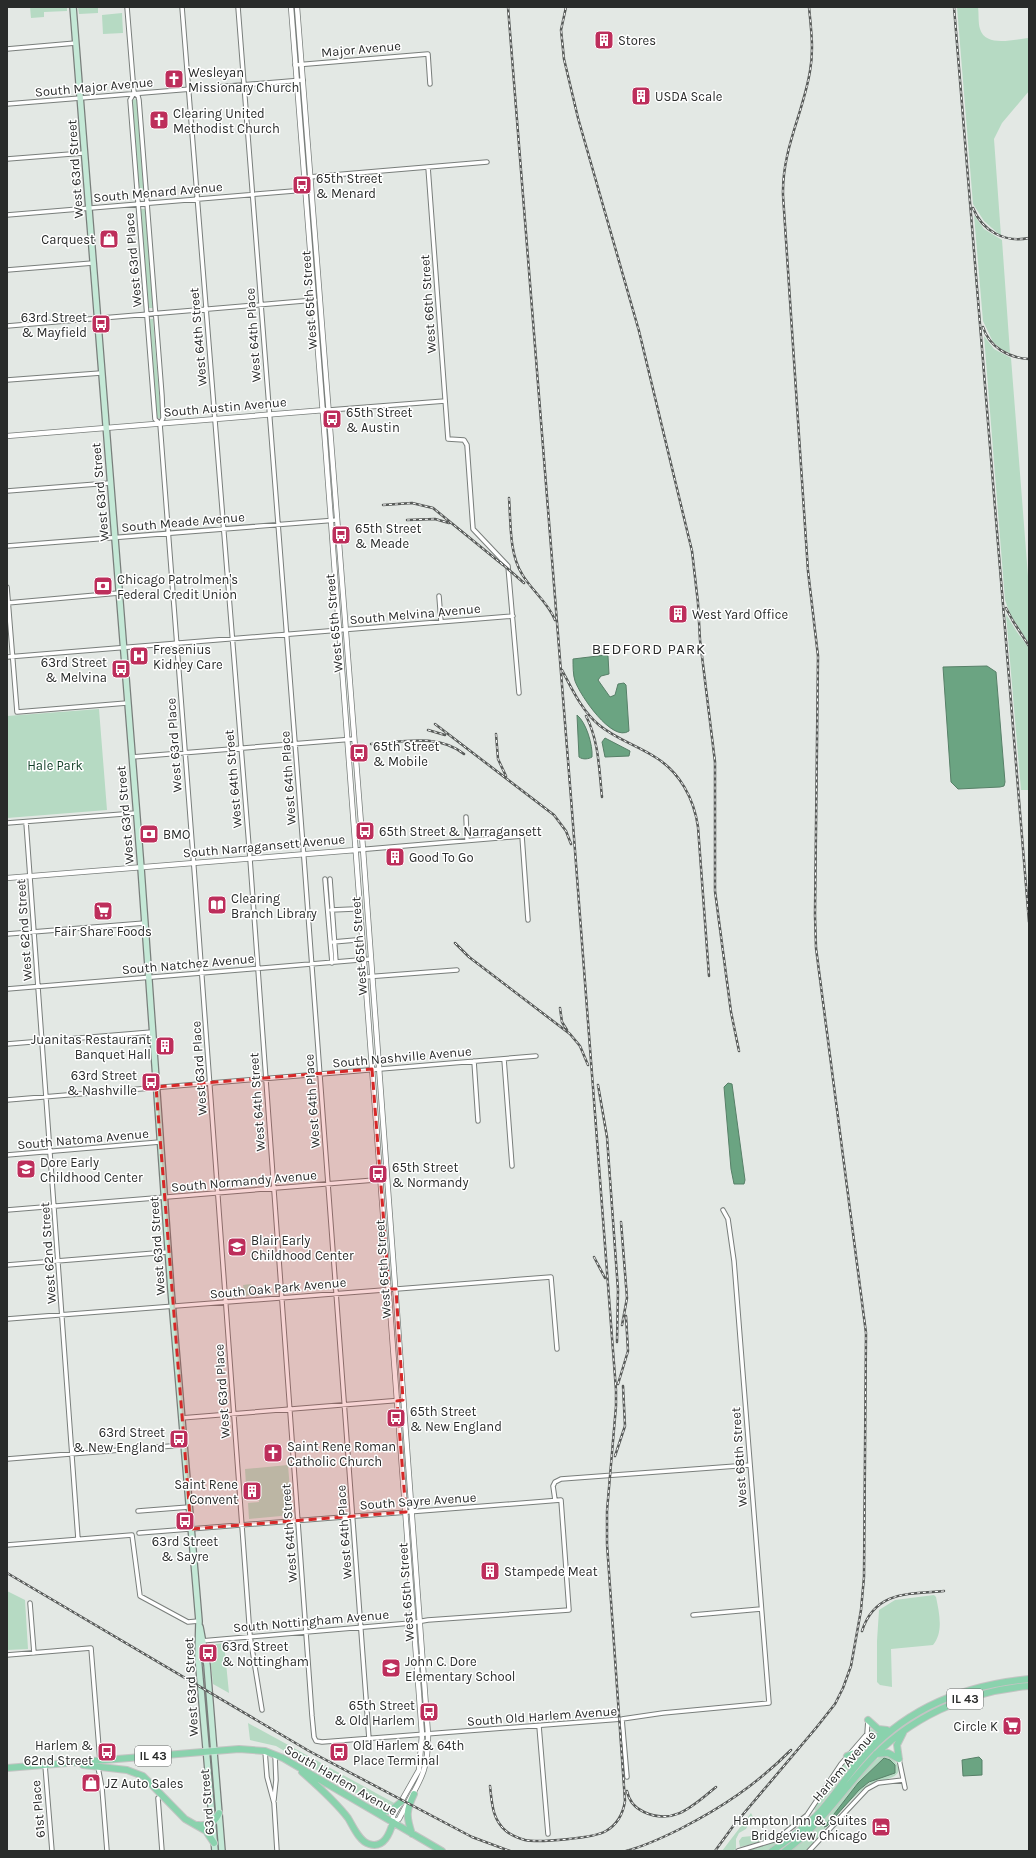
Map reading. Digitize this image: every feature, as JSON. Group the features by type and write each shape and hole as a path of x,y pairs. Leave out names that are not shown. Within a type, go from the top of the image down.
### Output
{"main road":[{"name":"West 63rd Street","path":"73,7 141,868 172,1306 199,1621 213,1751"},
{"name":"West 63rd Street","path":"201,1641 206,1752"},
{"name":"Harlem Avenue","path":"772,1851 815,1816 871,1748 896,1726 926,1707 954,1694 989,1684 1029,1679"},
{"name":"Harlem Avenue","path":"785,1851 820,1820 876,1754 894,1737 945,1707 971,1697 1029,1686"},
{"path":"868,1720 878,1729 887,1730"},
{"path":"853,1769 852,1761 847,1756 857,1752 887,1730 896,1726"},
{"path":"899,1759 897,1742 906,1729"},
{"name":"South Harlem Avenue","path":"99,1764 213,1751 239,1749 265,1751 292,1763 442,1851"},
{"name":"63rd Street","path":"213,1751 222,1851"},
{"name":"63rd Street","path":"206,1752 215,1851"},
{"path":"876,1754 888,1753 899,1759"},
{"path":"7,1768 69,1763 99,1764 127,1770 143,1776 185,1819 206,1831 214,1843"},
{"path":"292,1763 337,1805 364,1842 375,1844 384,1841 393,1822"},
{"path":"412,1834 407,1818 409,1806 414,1794"},
{"path":"375,1812 390,1811 401,1802"},
{"path":"193,1824 203,1825 212,1823 217,1818 219,1813"}],"street":[{"name":"West 63rd Place","path":"127,7 134,94 130,100 155,419 160,424"},
{"name":"West 64th Street","path":"182,7 250,859 312,1722 316,1741"},
{"name":"West 64th Place","path":"238,7 304,854 369,1738"},
{"name":"West 65th Street","path":"290,7 323,410 414,1622 425,1734 427,1753 424,1772 414,1794 399,1819 393,1822 393,1816 418,1770 425,1734 420,1621 363,849 297,7"},
{"path":"7,49 76,43"},
{"name":"Major Avenue","path":"295,64 428,54 430,84"},
{"name":"South Major Avenue","path":"7,104 303,80"},
{"name":"West 63rd Place","path":"134,94 138,96 139,100 156,313 163,418 160,424 194,863 250,1636 262,1710"},
{"path":"7,160 84,153"},
{"path":"304,177 486,162"},
{"name":"West 66th Street","path":"428,167 448,439 464,440 467,445 474,529 508,566 513,616"},
{"name":"South Menard Avenue","path":"7,215 311,190"},
{"path":"7,270 93,263"},
{"path":"7,326 320,300"},
{"path":"7,380 101,373"},
{"name":"South Austin Avenue","path":"7,436 445,401"},
{"path":"7,491 110,483"},
{"path":"329,490 334,490"},
{"name":"South Meade Avenue","path":"7,546 337,520"},
{"path":"7,587 17,712 128,703"},
{"path":"8,602 119,593"},
{"path":"439,596 441,622"},
{"path":"513,616 518,693"},
{"name":"South Melvina Avenue","path":"7,657 513,616"},
{"path":"132,757 354,740"},
{"path":"7,823 136,812"},
{"path":"466,817 467,840"},
{"name":"West 62nd Street","path":"26,822 78,1539"},
{"name":"South Narragansett Avenue","path":"7,878 522,836 528,920"},
{"path":"328,879 334,963"},
{"path":"330,911 354,909"},
{"path":"7,934 144,922"},
{"path":"332,942 356,940"},
{"name":"South Natchez Avenue","path":"7,989 371,959"},
{"path":"365,977 457,970"},
{"path":"7,1044 152,1032"},
{"name":"South Nashville Avenue","path":"7,1100 536,1056"},
{"path":"504,1059 512,1166"},
{"path":"474,1061 478,1121"},
{"name":"South Natoma Avenue","path":"7,1155 160,1142"},
{"name":"South Normandy Avenue","path":"7,1210 387,1179"},
{"name":"West 68th Street","path":"723,1210 728,1219 734,1261 769,1704"},
{"path":"7,1265 168,1252"},
{"name":"South Oak Park Avenue","path":"7,1319 551,1277 557,1348"},
{"path":"181,1418 403,1400"},
{"path":"7,1459 184,1445"},
{"path":"555,1500 553,1486 555,1482 561,1479 750,1465"},
{"name":"South Sayre Avenue","path":"139,1533 561,1500 569,1610"},
{"path":"138,1511 189,1507"},
{"path":"7,1545 132,1535 140,1596 188,1622 199,1621"},
{"path":"30,1604 34,1653"},
{"path":"693,1615 761,1609"},
{"name":"South Nottingham Avenue","path":"201,1641 420,1621 569,1610"},
{"path":"7,1655 91,1648 107,1851"},
{"name":"South Old Harlem Avenue","path":"316,1741 322,1742 539,1726 622,1719 662,1713 769,1704"},
{"path":"622,1719 627,1777"},
{"path":"738,1851 771,1842 787,1833 811,1810 847,1756 867,1734 868,1720"},
{"path":"539,1726 548,1834"},
{"path":"265,1751 267,1777 274,1803"},
{"path":"275,1755 276,1780 274,1803 277,1851"},
{"path":"899,1759 906,1788"},
{"name":"61st Place","path":"45,1765 52,1851"},
{"path":"809,1851 867,1789 878,1783 903,1780"},
{"path":"158,1798 162,1851"}],"highlighted area":[{"path":"372,1069 389,1289 396,1289 403,1400 397,1401 406,1512 191,1529 156,1087"}],"green space":[{"path":"30,7 67,7 67,11 44,12 44,17 31,18"},
{"path":"78,7 98,7 98,13 79,14"},
{"path":"957,7 978,7 980,29 983,35 988,39 1008,41 1029,38 1029,91 1002,123 994,139 1001,236 984,221 973,204"},
{"path":"122,13 123,33 103,34 102,15"},
{"path":"137,99 144,198 139,198 131,100"},
{"path":"140,209 145,209 153,308 148,308"},
{"path":"974,215 984,229 1002,240 1010,353 1001,349 993,342 983,321"},
{"path":"149,319 153,319 161,418 157,418"},
{"path":"984,336 994,349 1011,358 1029,589 1029,644 1010,614 1005,600"},
{"path":"1006,614 1029,648 1029,790 1021,790"},
{"name":"Hale Park","path":"99,709 107,810 7,818 7,716"},
{"path":"251,1284 252,1295 245,1296 243,1285"},
{"path":"288,1465 292,1515 249,1519 248,1503 259,1502 258,1485 246,1485 245,1469"},
{"path":"7,1591 25,1600 28,1649 7,1650"},
{"path":"934,1595 936,1597 940,1628 939,1634 933,1645 891,1649 892,1687 880,1685 877,1682 879,1610 895,1600"},
{"path":"224,1643 229,1693 213,1684 209,1645"},
{"path":"921,1715 895,1734 868,1759 817,1820 786,1848 778,1851 788,1843 875,1750 894,1732 910,1720"},
{"path":"248,1723 396,1804 392,1808 383,1809 276,1746 250,1740"},
{"path":"871,1729 878,1732 878,1734 861,1747"},
{"path":"885,1756 895,1761 899,1769 895,1776 870,1784 843,1808 859,1790 895,1765 890,1760 884,1758 858,1783 824,1827 827,1826 839,1812 806,1851 789,1851 832,1811 856,1780 877,1759"},
{"path":"845,1764 848,1765 849,1768 816,1811 814,1809 828,1785 841,1767"},
{"path":"751,1813 753,1817 746,1829 739,1833 736,1839 736,1849 732,1851 722,1851"},
{"path":"780,1833 775,1838 740,1847 739,1841 742,1837"},
{"path":"782,1840 767,1851 746,1851"}],"shaded area":[{"path":"608,656 609,674 601,676 598,680 610,697 615,695 618,684 624,683 626,685 629,731 622,733 614,730 598,716 583,696 574,679 573,659"},
{"path":"987,666 996,672 1005,782 1004,786 1000,787 958,789 951,782 943,667"},
{"path":"577,715 586,728 590,740 592,757 589,758 584,759 579,757"},
{"path":"605,738 630,751 629,756 605,757 602,742"},
{"path":"728,1083 732,1084 745,1180 744,1184 734,1184 731,1169 724,1087"},
{"path":"979,1757 982,1760 982,1775 963,1776 962,1760"},
{"path":"884,1758 890,1760 895,1765 895,1773 869,1782 859,1790 827,1826 824,1827 858,1783"}],"railway":[{"path":"490,1786 495,1816 501,1826 515,1836 532,1841 567,1839 600,1834 617,1822 623,1810 625,1801 607,1544 607,1511 616,1390 571,798 508,7"},
{"path":"566,7 561,30 564,59 578,118 639,331 692,551 698,603 700,640 715,762 715,891 731,1012 739,1051"},
{"path":"715,1851 734,1825 835,1704 851,1666 861,1610 864,1577 866,1333 816,948 815,915 818,656 808,571 783,195 789,147 807,87 811,63 812,39 809,7"},
{"path":"954,7 1029,922"},
{"path":"973,208 982,223 995,234 1011,239 1029,238"},
{"path":"983,327 986,334 995,346 1007,354 1029,359"},
{"path":"509,498 511,538 518,566 526,580 548,607 555,620"},
{"path":"383,505 412,503 433,508 503,565"},
{"path":"407,520 435,519 449,523"},
{"path":"500,562 524,583"},
{"path":"1006,608 1029,646"},
{"path":"562,670 587,713 599,725 612,734 664,763 679,778 689,797 693,806 698,827 709,976"},
{"path":"586,716 594,735 596,745 602,797"},
{"path":"435,724 554,815 566,831 571,844"},
{"path":"428,730 445,735"},
{"path":"496,734 498,759 506,776"},
{"path":"371,744 419,740 431,741 454,747 464,754"},
{"path":"455,943 469,957 570,1034 580,1046 588,1065"},
{"path":"560,1008 562,1022 567,1030"},
{"path":"598,1085 607,1137 618,1290 617,1342"},
{"path":"621,1222 627,1298 622,1325"},
{"path":"594,1257 605,1278"},
{"path":"618,1384 628,1351 626,1316"},
{"path":"615,1456 625,1426 623,1386"},
{"path":"7,1573 309,1751 472,1837 510,1851"},
{"path":"862,1631 875,1608 894,1597 906,1594 944,1591"},
{"path":"626,1851 660,1839 711,1812 739,1794 765,1774 791,1750"},
{"path":"627,1791 631,1801 638,1808 655,1816 665,1817 683,1812 716,1787"}],"place":[{"name":"Stores","path":"604,40"},
{"name":"Wesleyan Missionary Church","path":"174,79"},
{"name":"USDA Scale","path":"641,96"},
{"name":"Clearing United Methodist Church","path":"159,120"},
{"name":"65th Street & Menard","path":"302,185"},
{"name":"Carquest","path":"109,239"},
{"name":"63rd Street & Mayfield","path":"101,324"},
{"name":"65th Street & Austin","path":"332,419"},
{"name":"65th Street & Meade","path":"341,535"},
{"name":"Chicago Patrolmen's Federal Credit Union","path":"103,586"},
{"name":"West Yard Office","path":"678,614"},
{"name":"Fresenius Kidney Care","path":"139,656"},
{"name":"63rd Street & Melvina","path":"121,669"},
{"name":"65th Street & Mobile","path":"359,753"},
{"name":"65th Street & Narragansett","path":"365,831"},
{"name":"BMO","path":"149,834"},
{"name":"Good To Go","path":"395,857"},
{"name":"Clearing Branch Library","path":"217,905"},
{"name":"Fair Share Foods","path":"103,911"},
{"name":"Juanitas Restaurant Banquet Hall","path":"165,1046"},
{"name":"63rd Street & Nashville","path":"151,1082"},
{"name":"Dore Early Childhood Center","path":"26,1169"},
{"name":"65th Street & Normandy","path":"378,1174"},
{"name":"Blair Early Childhood Center","path":"237,1247"},
{"name":"65th Street & New England","path":"396,1418"},
{"name":"63rd Street & New England","path":"179,1439"},
{"name":"Saint Rene Roman Catholic Church","path":"273,1453"},
{"name":"Saint Rene Convent","path":"252,1491"},
{"name":"63rd Street & Sayre","path":"185,1521"},
{"name":"Stampede Meat","path":"490,1571"},
{"name":"63rd Street & Nottingham","path":"208,1653"},
{"name":"John C. Dore Elementary School","path":"391,1668"},
{"name":"65th Street & Old Harlem","path":"429,1712"},
{"name":"Circle K","path":"1012,1726"},
{"name":"Harlem & 62nd Street","path":"107,1752"},
{"name":"Old Harlem & 64th Place Terminal","path":"339,1752"},
{"name":"JZ Auto Sales","path":"91,1783"},
{"name":"Hampton Inn & Suites Bridgeview Chicago","path":"881,1827"}],"district":[{"name":"BEDFORD PARK","path":"649,649"}]}
